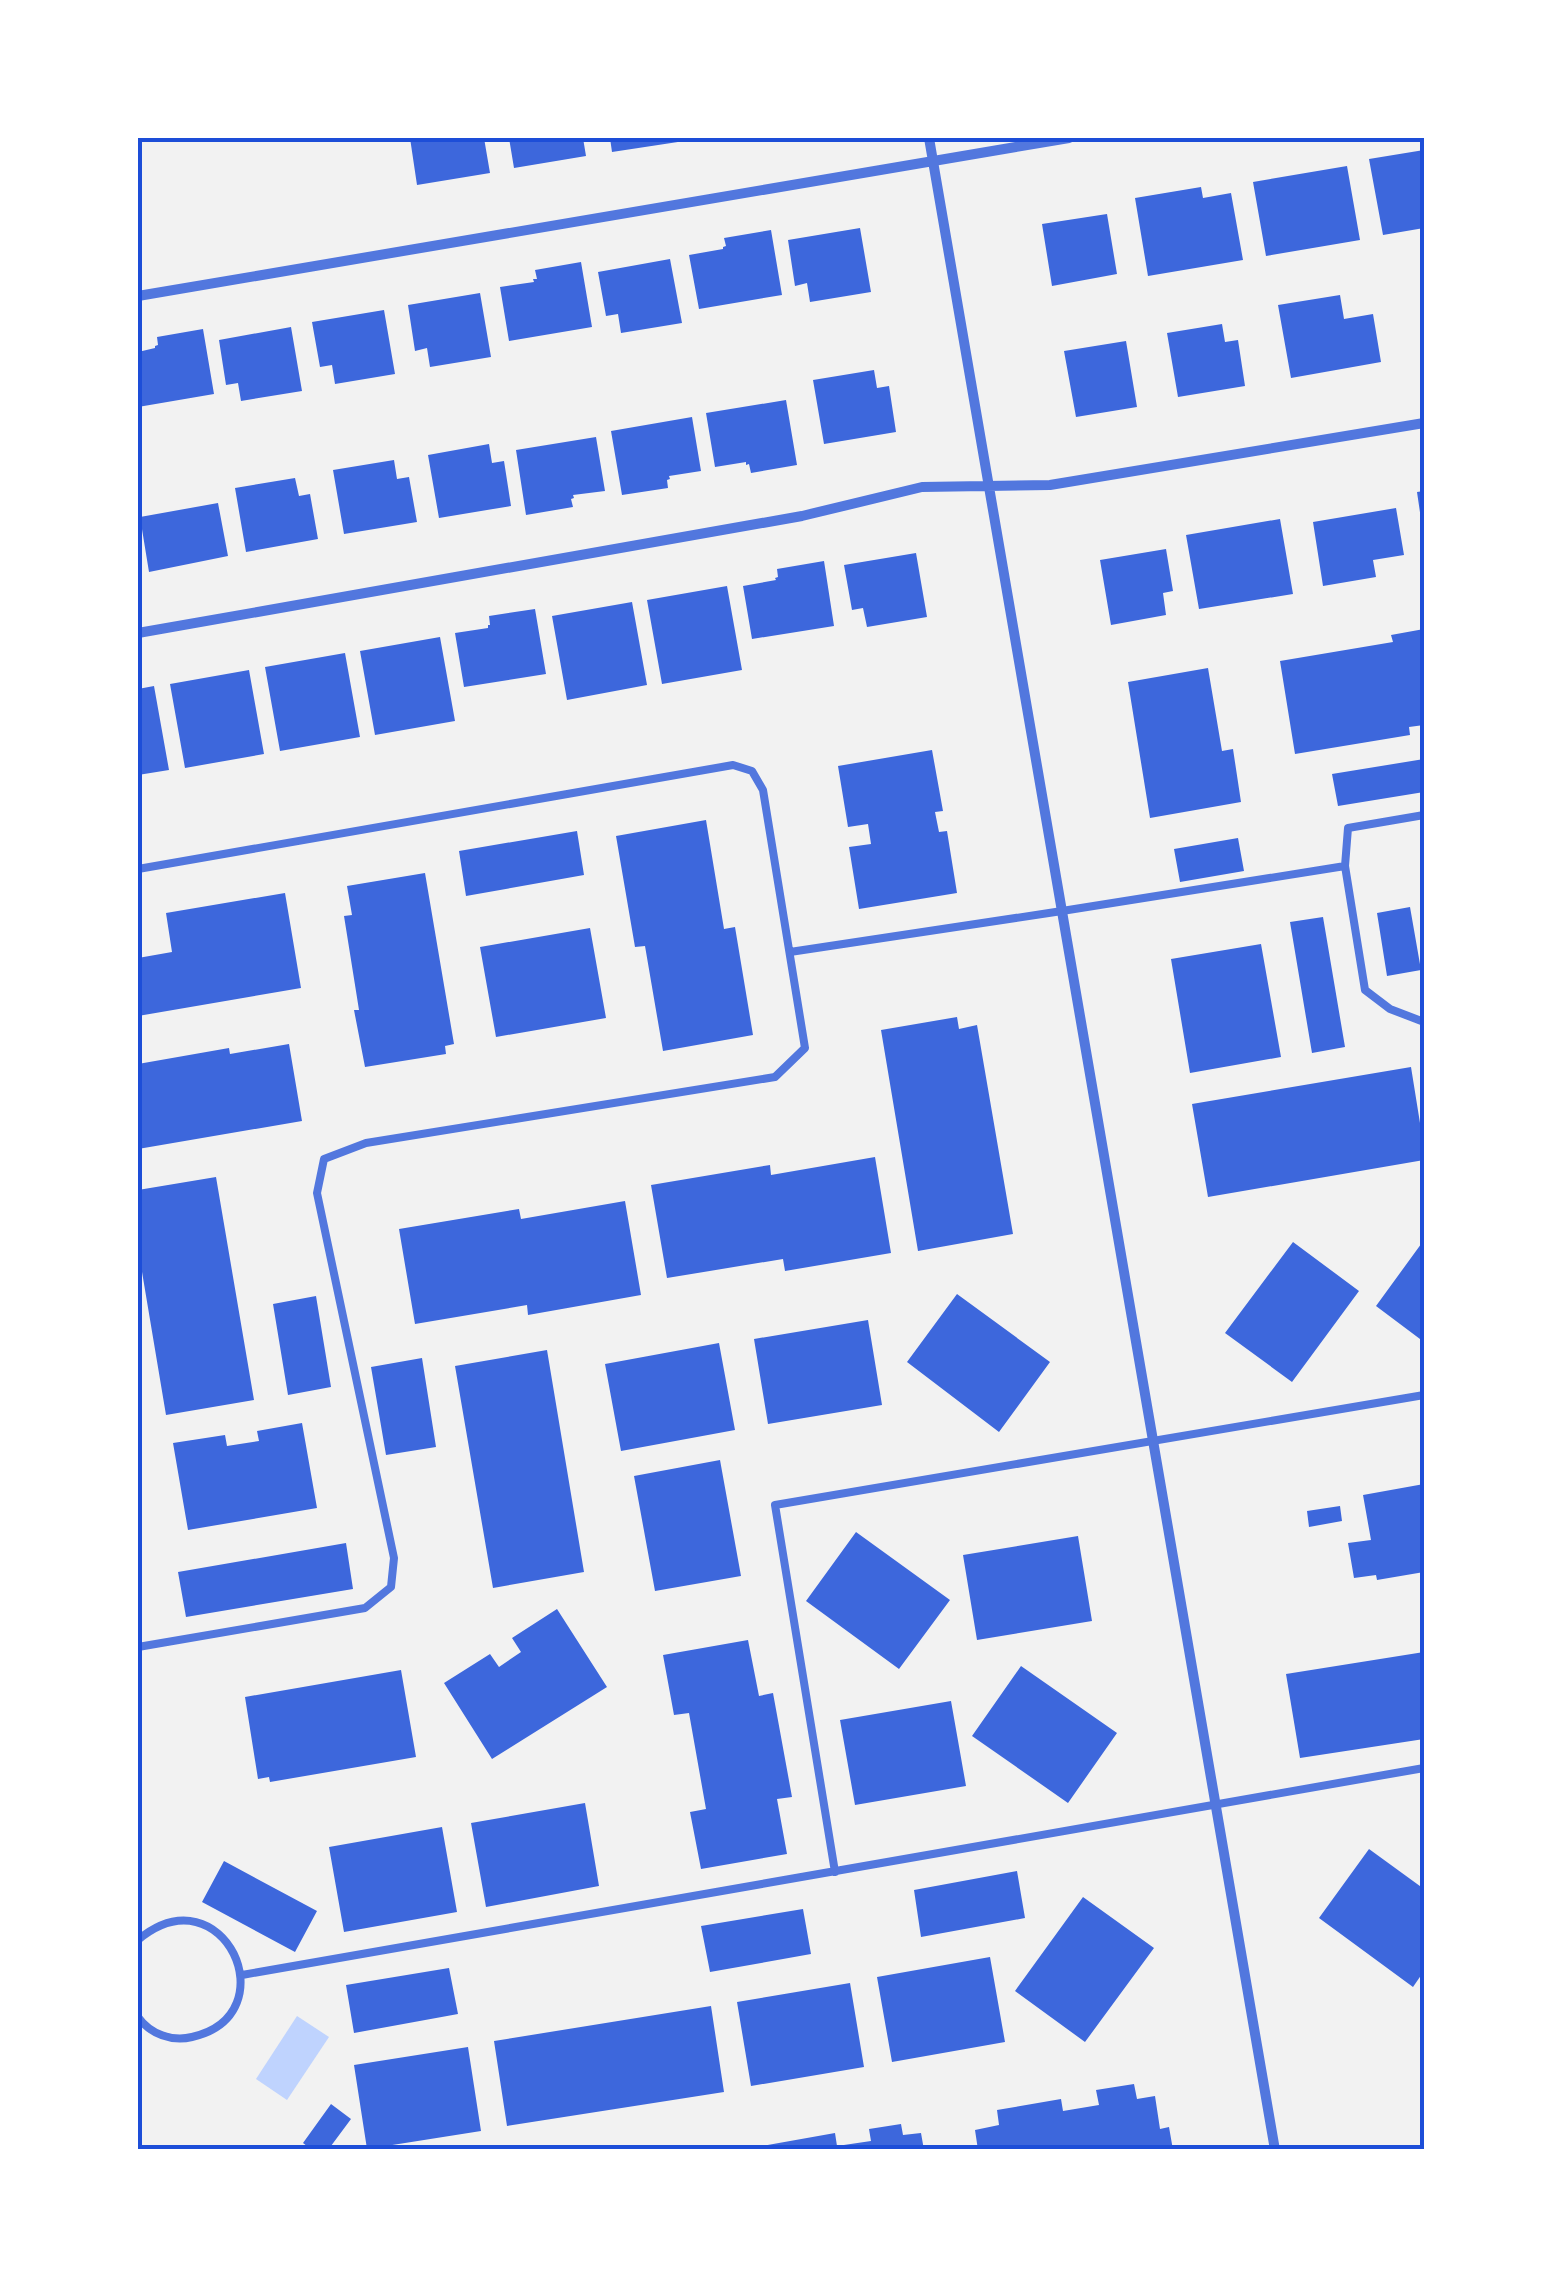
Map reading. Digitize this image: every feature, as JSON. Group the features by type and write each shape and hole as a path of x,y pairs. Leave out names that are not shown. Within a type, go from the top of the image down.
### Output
{"street":[{"path":"929,138 1275,2150"},
{"path":"138,296 1069,138"},
{"path":"138,633 802,516 922,487 1050,486 1424,424"}],"lane":[{"path":"138,869 733,765 752,771 762,790 805,1048 776,1077 366,1143 324,1158 317,1193 394,1558 391,1587 365,1608 138,1647"},
{"path":"1424,814 1348,828 1346,866 1366,990 1390,1008 1424,1022"},
{"path":"790,952 1346,866"},
{"path":"834,1872 775,1505 1424,1395"},
{"path":"242,1975 1424,1768"},
{"path":"138,1940 168,1922 202,1924 230,1943 242,1975 235,2008 212,2033 179,2040 146,2029 138,2017"}],"water":[{"path":"297,2016 329,2037 287,2100 256,2079"}],"building":[{"path":"410,138 484,138 490,173 417,185"},
{"path":"509,138 583,138 586,156 514,168"},
{"path":"610,138 691,138 691,140 612,152"},
{"path":"1424,150 1424,228 1383,235 1369,159"},
{"path":"1347,166 1360,240 1266,256 1253,182"},
{"path":"1201,187 1203,198 1231,193 1243,260 1148,276 1135,198"},
{"path":"1107,214 1117,274 1052,286 1042,224"},
{"path":"860,228 871,292 810,302 807,283 795,286 788,240"},
{"path":"771,230 782,295 699,309 689,255 723,249 724,238"},
{"path":"670,259 682,323 621,333 618,314 606,316 598,272"},
{"path":"581,262 592,327 509,341 500,287 534,282 535,270"},
{"path":"480,293 491,357 430,367 427,348 415,351 408,305"},
{"path":"1340,295 1344,319 1373,314 1381,362 1291,378 1278,305"},
{"path":"384,310 395,374 335,384 332,365 320,367 312,322"},
{"path":"1222,324 1225,342 1238,340 1245,386 1178,397 1167,333"},
{"path":"291,327 302,391 241,401 238,383 226,385 219,340"},
{"path":"203,329 214,394 138,407 138,352 155,348 157,337"},
{"path":"1126,341 1137,407 1076,417 1064,351"},
{"path":"874,370 877,388 889,386 896,432 824,444 813,380"},
{"path":"786,400 797,465 751,473 746,462 715,467 706,413"},
{"path":"692,417 701,471 669,476 668,488 622,495 611,431"},
{"path":"596,437 605,491 573,495 573,507 526,515 516,450"},
{"path":"489,444 492,463 504,461 511,506 439,518 428,455"},
{"path":"394,460 397,479 409,477 417,522 344,534 333,470"},
{"path":"295,478 299,496 310,494 318,539 246,552 235,488"},
{"path":"1424,491 1424,526 1422,526 1417,492"},
{"path":"218,503 228,556 149,572 140,517"},
{"path":"1396,508 1404,555 1373,560 1376,577 1323,586 1313,522"},
{"path":"1280,519 1293,594 1199,609 1186,535"},
{"path":"1166,549 1173,591 1163,593 1166,615 1111,625 1100,560"},
{"path":"916,553 927,617 867,627 863,608 852,610 844,565"},
{"path":"824,561 834,626 752,639 743,586 776,580 777,569"},
{"path":"727,586 742,670 662,684 647,600"},
{"path":"632,602 647,685 567,700 552,616"},
{"path":"535,609 546,674 464,687 455,633 488,628 489,616"},
{"path":"1424,629 1424,725 1409,727 1410,735 1295,754 1280,661 1393,642 1391,635"},
{"path":"440,637 455,721 375,735 360,651"},
{"path":"345,653 360,737 280,751 265,667"},
{"path":"1208,668 1222,751 1233,749 1241,802 1150,818 1128,682"},
{"path":"249,670 264,754 185,768 170,684"},
{"path":"154,686 169,770 138,775 138,689"},
{"path":"932,750 943,811 935,812 939,832 947,831 957,893 859,909 849,847 871,844 868,824 848,827 838,766"},
{"path":"1424,759 1424,792 1338,806 1332,774"},
{"path":"706,820 724,929 735,927 753,1035 663,1051 645,946 635,947 616,836"},
{"path":"577,831 584,875 466,896 459,851"},
{"path":"1238,838 1244,871 1180,882 1174,849"},
{"path":"425,873 454,1044 445,1046 446,1054 365,1067 354,1010 359,1010 344,916 352,915 347,886"},
{"path":"285,893 301,988 138,1016 138,958 172,952 166,913"},
{"path":"1410,907 1421,970 1387,976 1377,913"},
{"path":"1323,917 1345,1047 1312,1053 1290,922"},
{"path":"590,928 606,1018 496,1037 480,947"},
{"path":"1261,944 1281,1057 1190,1073 1171,959"},
{"path":"957,1017 959,1029 977,1025 1013,1234 918,1251 881,1030"},
{"path":"289,1044 302,1121 138,1149 138,1064 229,1048 230,1054"},
{"path":"1411,1067 1424,1160 1208,1197 1192,1104"},
{"path":"875,1157 891,1253 785,1271 783,1259 667,1278 651,1185 770,1165 771,1175"},
{"path":"216,1177 254,1400 166,1415 138,1248 138,1190"},
{"path":"625,1201 641,1295 528,1315 527,1305 415,1324 399,1229 519,1209 521,1219"},
{"path":"1424,1240 1424,1342 1376,1306"},
{"path":"1293,1242 1359,1291 1292,1382 1225,1333"},
{"path":"957,1294 1050,1362 999,1432 907,1362"},
{"path":"316,1296 331,1387 288,1395 273,1304"},
{"path":"868,1320 882,1405 768,1424 754,1339"},
{"path":"719,1343 735,1430 621,1451 605,1364"},
{"path":"547,1350 584,1572 493,1588 455,1366"},
{"path":"422,1358 436,1447 386,1455 371,1367"},
{"path":"302,1423 317,1508 188,1530 173,1443 225,1435 227,1446 259,1441 257,1431"},
{"path":"720,1460 741,1576 655,1591 634,1476"},
{"path":"1424,1484 1424,1572 1377,1580 1376,1575 1354,1578 1348,1543 1371,1540 1363,1495"},
{"path":"1340,1506 1342,1521 1309,1527 1307,1511"},
{"path":"856,1532 950,1600 899,1669 806,1601"},
{"path":"1078,1536 1092,1621 977,1640 963,1555"},
{"path":"346,1543 353,1589 186,1617 178,1572"},
{"path":"557,1609 607,1687 492,1759 444,1683 490,1654 499,1667 521,1652 512,1638"},
{"path":"748,1640 759,1696 773,1693 792,1797 777,1799 787,1854 701,1869 690,1812 706,1809 689,1713 674,1715 663,1655"},
{"path":"1424,1652 1424,1739 1300,1758 1286,1674"},
{"path":"1021,1666 1117,1733 1068,1803 972,1736"},
{"path":"401,1670 416,1757 270,1782 269,1777 258,1779 245,1697"},
{"path":"951,1701 966,1786 855,1805 840,1720"},
{"path":"585,1803 599,1886 486,1907 471,1823"},
{"path":"442,1827 457,1912 344,1932 329,1847"},
{"path":"1369,1849 1424,1889 1424,1971 1413,1987 1319,1918"},
{"path":"224,1861 317,1911 295,1952 202,1902"},
{"path":"1017,1871 1025,1918 921,1937 914,1890"},
{"path":"1083,1897 1154,1948 1085,2042 1015,1991"},
{"path":"803,1909 811,1954 710,1972 701,1926"},
{"path":"990,1957 1005,2042 892,2062 877,1977"},
{"path":"449,1968 458,2014 354,2033 346,1985"},
{"path":"850,1983 864,2067 751,2086 737,2002"},
{"path":"711,2006 724,2092 507,2126 494,2041"},
{"path":"468,2047 481,2131 367,2149 354,2065"},
{"path":"1134,2084 1137,2099 1155,2096 1160,2129 1169,2127 1173,2150 978,2150 975,2130 999,2125 997,2110 1061,2099 1063,2111 1099,2105 1096,2090"},
{"path":"331,2104 351,2119 328,2150 312,2150 303,2143"},
{"path":"901,2124 903,2135 921,2133 924,2150 763,2150 762,2146 835,2133 837,2146 871,2141 869,2129"}]}
